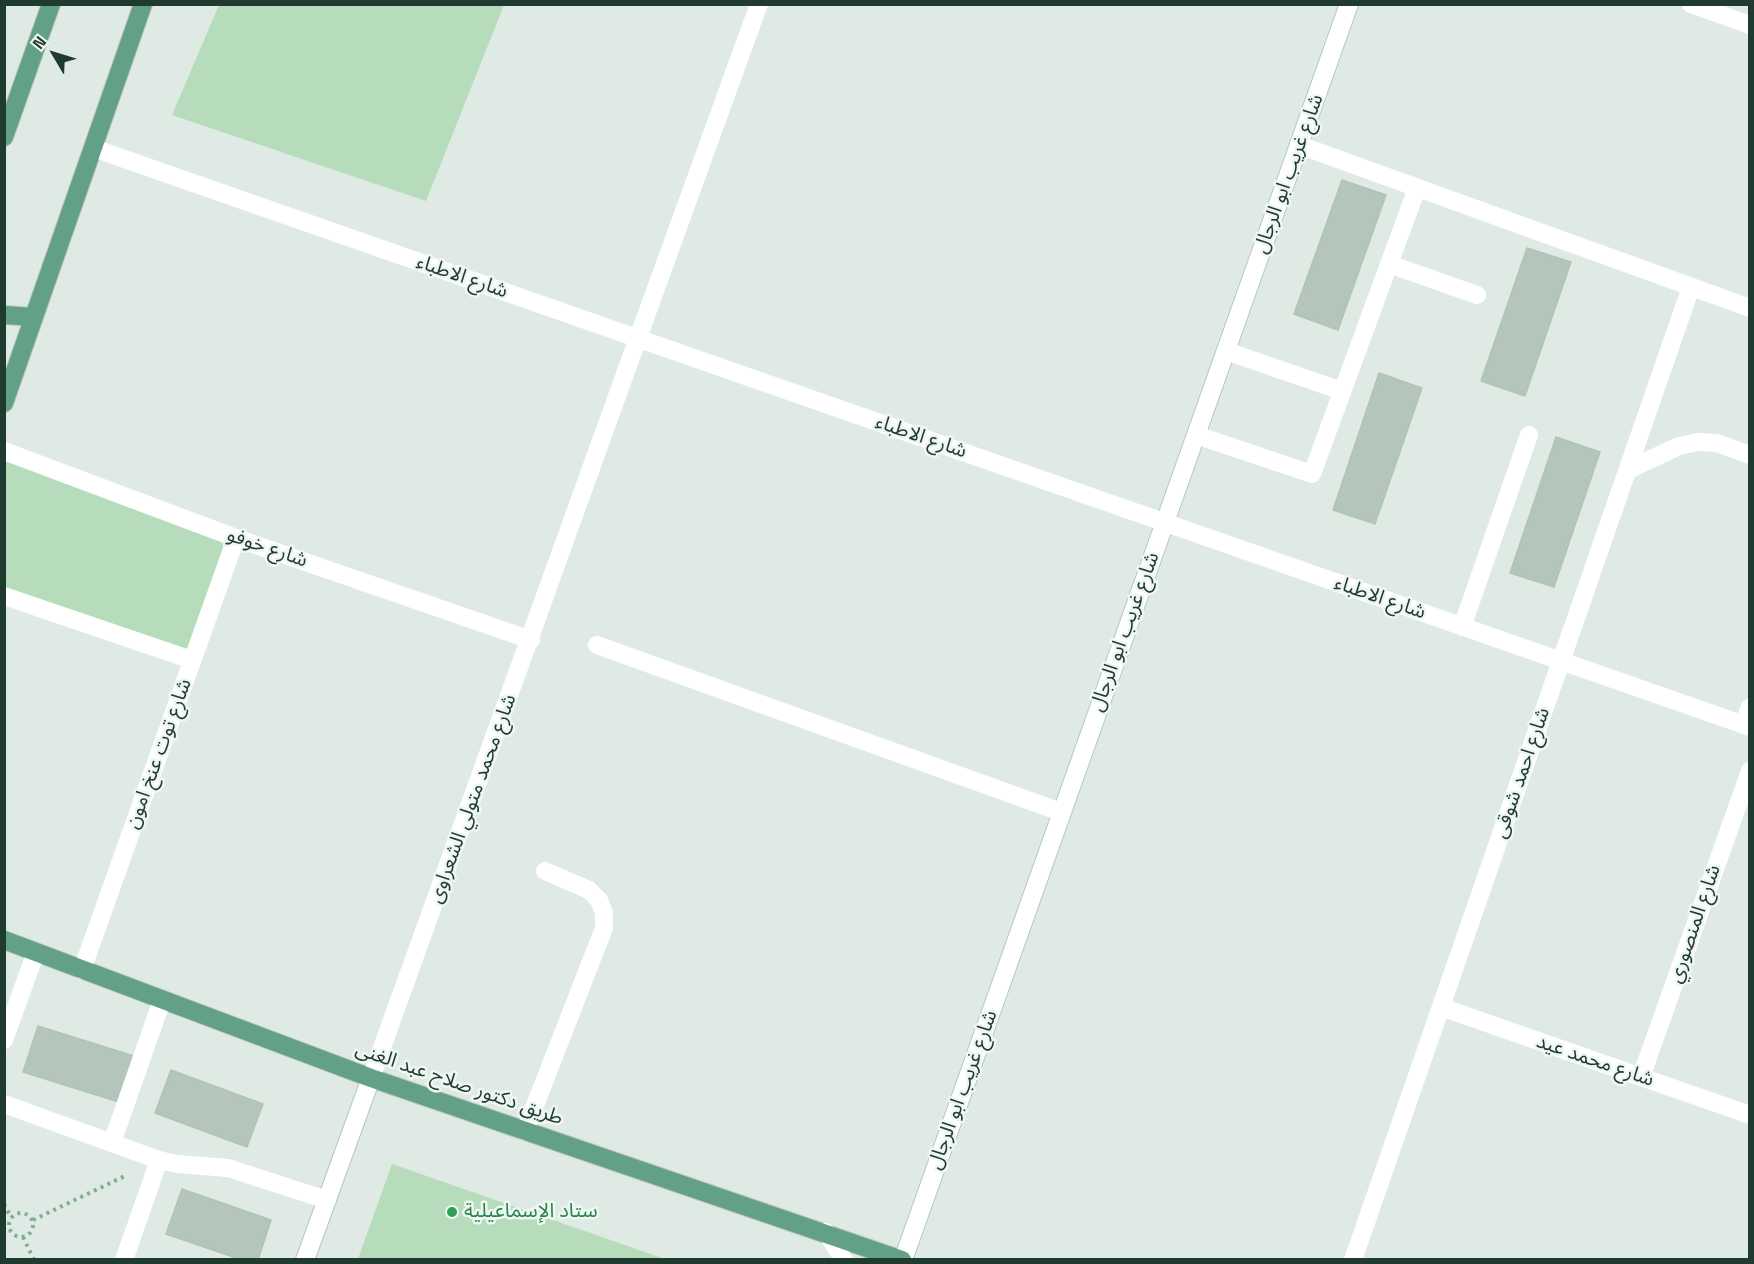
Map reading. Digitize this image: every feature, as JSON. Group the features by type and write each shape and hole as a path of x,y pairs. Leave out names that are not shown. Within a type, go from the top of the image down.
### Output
{"main road":[{"path":"5,135 51,4"},
{"path":"4,403 143,4"},
{"path":"4,315 34,317"},
{"name":"طريق دكتور صلاح عبد الغنى","path":"7,940 371,1078 826,1232 902,1260"}],"street":[{"name":"شارع محمد متولي الشعراوى","path":"305,1260 759,4"},
{"name":"شارع غريب ابو الرجال","path":"902,1260 1349,4"},
{"path":"1690,4 1749,25"},
{"path":"1299,145 1749,308"},
{"name":"شارع الاطباء","path":"93,148 1746,726"},
{"path":"1196,435 1312,474 1417,188"},
{"path":"1389,264 1477,296"},
{"name":"شارع احمد شوقى","path":"1353,1260 1691,287"},
{"path":"1226,351 1342,391"},
{"path":"1462,627 1529,435"},
{"path":"1628,470 1679,446 1698,442 1717,443 1749,455"},
{"name":"شارع خوفو","path":"4,451 236,538 531,640"},
{"name":"شارع توت عنخ امون","path":"82,970 236,538"},
{"path":"4,596 192,660"},
{"path":"597,645 1061,812"},
{"path":"1746,726 1749,707"},
{"name":"شارع المنصوري","path":"1641,1077 1749,771"},
{"path":"525,1131 604,927 604,913 599,900 589,890 545,871"},
{"path":"4,1040 36,952"},
{"path":"112,1143 162,1000"},
{"name":"شارع محمد عيد","path":"1441,1007 1749,1116"},
{"path":"4,1104 159,1160 177,1164 228,1168 327,1200"},
{"path":"124,1260 159,1160"},
{"path":"826,1232 844,1260"}],"path":[{"path":"23,1237 29,1234 33,1220 159,1160"},
{"path":"4,1204 11,1217"},
{"path":"33,1220 23,1212 11,1217 6,1226 10,1232 23,1237 33,1260"}],"green space":[{"path":"219,5 504,5 426,201 172,115"},
{"path":"4,456 232,540 191,655 5,592"},
{"name":"ستاد الإسماعيلية","path":"392,1164 665,1259 358,1259"}],"building":[{"path":"1342,180 1386,195 1338,330 1294,314"},
{"path":"1527,248 1571,262 1525,396 1481,381"},
{"path":"1379,373 1422,388 1375,524 1333,510"},
{"path":"1556,437 1600,452 1554,587 1510,573"},
{"path":"38,1026 137,1057 122,1103 23,1072"},
{"path":"171,1070 263,1104 247,1147 155,1113"},
{"path":"182,1189 271,1220 258,1260 242,1260 166,1234"}],"place":[{"name":"ستاد الإسماعيلية","path":"452,1212"}]}
